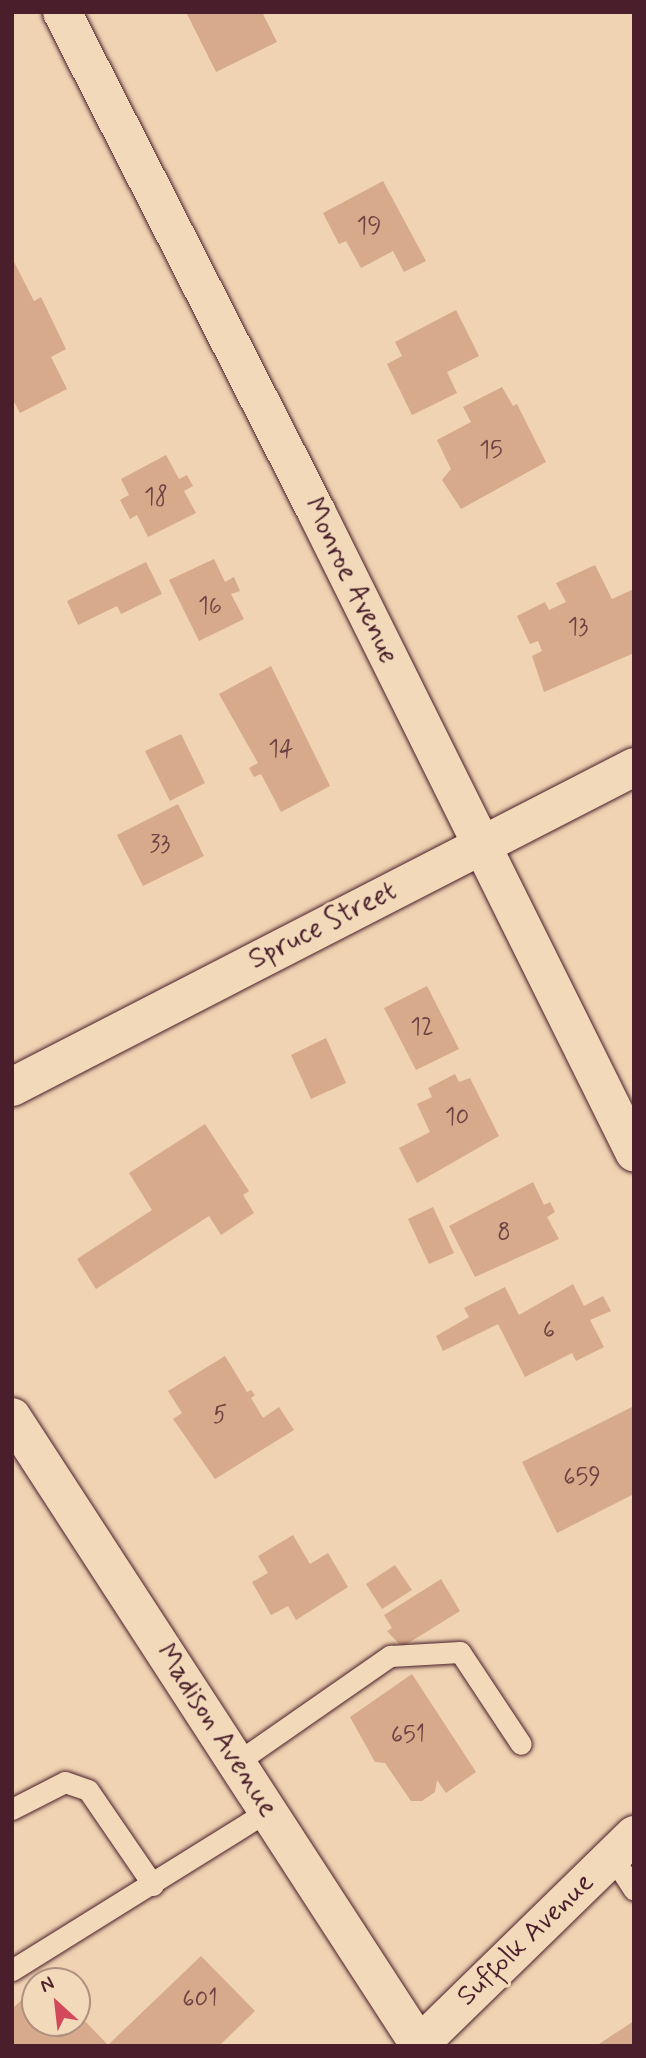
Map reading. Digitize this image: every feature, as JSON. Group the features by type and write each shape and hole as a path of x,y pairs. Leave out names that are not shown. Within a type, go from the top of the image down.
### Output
{"street":[{"name":"Monroe Avenue","path":"62,12 316,511 479,845 634,1152"},
{"name":"Spruce Street","path":"12,1087 634,767"},
{"name":"Madison Avenue","path":"12,1418 419,2045"},
{"name":"Suffolk Avenue","path":"419,2045 623,1846"}],"lane":[{"path":"236,1763 390,1656 460,1652 521,1744"},
{"path":"12,1809 65,1782 88,1790 153,1885"},
{"path":"12,1970 153,1885 267,1811"},
{"path":"623,1846 634,1890"}],"building":[{"path":"186,12 262,12 277,42 216,72"},
{"path":"383,181 426,261 404,272 393,251 361,268 346,241 339,244 323,213"},
{"path":"12,258 34,301 41,297 66,349 51,357 67,389 20,413 12,398"},
{"path":"456,310 479,356 447,372 457,393 412,415 387,364 402,356 395,342"},
{"path":"502,387 513,406 517,404 546,462 461,509 442,480 451,469 437,440 471,422 463,407"},
{"path":"166,455 179,479 187,475 193,486 184,491 196,513 148,537 137,515 130,519 120,500 129,495 121,479"},
{"path":"214,559 225,582 234,577 240,591 231,594 244,619 199,641 169,580"},
{"path":"146,562 162,594 121,614 117,606 78,625 67,601"},
{"path":"595,565 612,599 634,589 634,653 544,692 532,656 542,651 538,641 530,644 517,616 545,602 549,610 566,602 556,583"},
{"path":"271,666 330,786 281,812 261,774 254,777 249,768 258,763 219,694"},
{"path":"181,734 205,783 170,801 145,751"},
{"path":"178,804 204,856 143,886 117,835"},
{"path":"427,986 459,1049 416,1070 384,1008"},
{"path":"326,1038 346,1083 311,1099 291,1055"},
{"path":"455,1074 459,1082 470,1078 499,1136 417,1183 399,1148 430,1132 417,1104 432,1097 428,1088"},
{"path":"205,1124 249,1191 243,1195 254,1213 221,1235 209,1216 96,1289 77,1259 152,1210 129,1173"},
{"path":"533,1182 544,1205 550,1202 555,1212 547,1217 559,1239 475,1277 449,1226"},
{"path":"433,1207 454,1253 429,1264 408,1219"},
{"path":"573,1284 584,1306 603,1296 611,1311 590,1320 604,1347 576,1361 572,1353 525,1377 498,1324 443,1351 436,1336 469,1317 464,1308 505,1287 519,1315"},
{"path":"225,1356 247,1392 251,1390 255,1395 251,1398 263,1418 279,1407 294,1430 215,1479 173,1419 182,1413 168,1391"},
{"path":"634,1406 634,1494 557,1533 522,1462"},
{"path":"293,1535 310,1564 328,1553 348,1587 296,1620 288,1606 271,1615 252,1582 268,1573 258,1556"},
{"path":"395,1565 412,1590 382,1609 366,1584"},
{"path":"441,1579 460,1611 402,1647 387,1631 392,1628 384,1615"},
{"path":"412,1674 476,1772 446,1793 437,1780 435,1792 422,1801 411,1801 385,1763 375,1762 350,1717"},
{"path":"201,1956 255,2011 219,2046 12,2046 12,2009 21,2000 21,2037 91,2037 91,2027 108,2045"},
{"path":"634,2021 634,2046 596,2046"}]}
